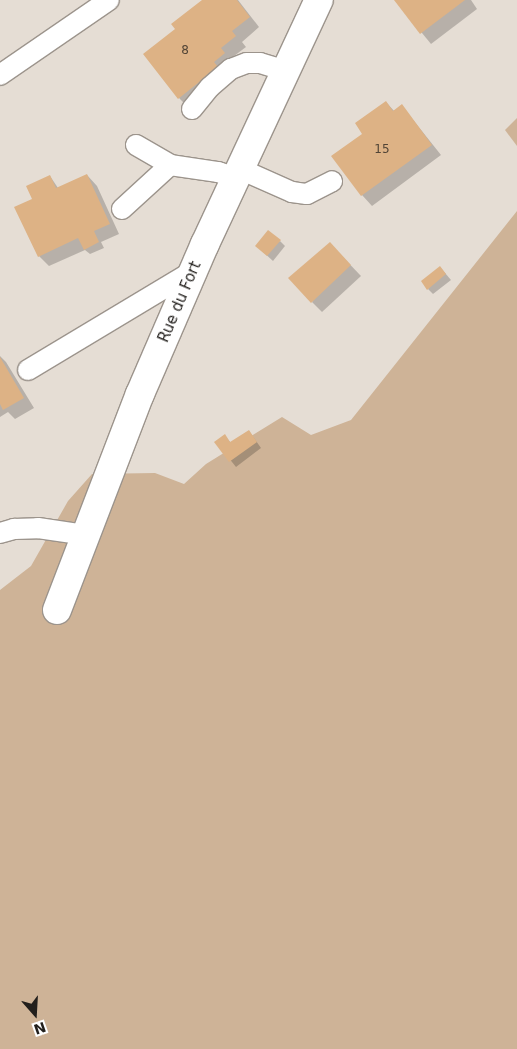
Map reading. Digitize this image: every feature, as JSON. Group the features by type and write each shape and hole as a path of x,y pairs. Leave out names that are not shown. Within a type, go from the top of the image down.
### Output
{"street":[{"name":"Rue du Fort","path":"57,610 140,394 193,271 319,0"}],"lane":[{"path":"0,75 109,0"},
{"path":"192,109 210,87 231,69 247,63 254,63 286,71"},
{"path":"136,145 170,165 238,173 292,192 307,194 332,182"},
{"path":"122,209 170,165"},
{"path":"28,370 193,271"},
{"path":"0,533 14,529 38,528 86,535"}],"shaded area":[{"path":"517,118 517,146 505,130"},
{"path":"517,211 517,1049 0,1049 0,590 31,566 68,501 92,474 155,473 184,484 206,464 282,417 311,435 351,420"}],"building":[{"path":"202,0 237,0 250,17 232,31 236,36 221,48 225,53 214,62 218,67 178,99 143,54 175,29 171,24"},
{"path":"394,0 465,0 420,34"},
{"path":"386,101 393,111 402,104 432,145 361,196 331,156 362,134 355,123"},
{"path":"87,174 110,224 94,231 99,242 84,250 78,238 38,257 14,207 32,199 26,186 50,175 56,188"},
{"path":"268,230 281,240 267,256 255,246"},
{"path":"330,242 351,265 311,303 288,278"},
{"path":"440,266 446,274 427,290 421,281"},
{"path":"0,357 24,398 3,410 0,404"},
{"path":"249,430 257,442 229,462 214,442 225,434 230,442"}]}
